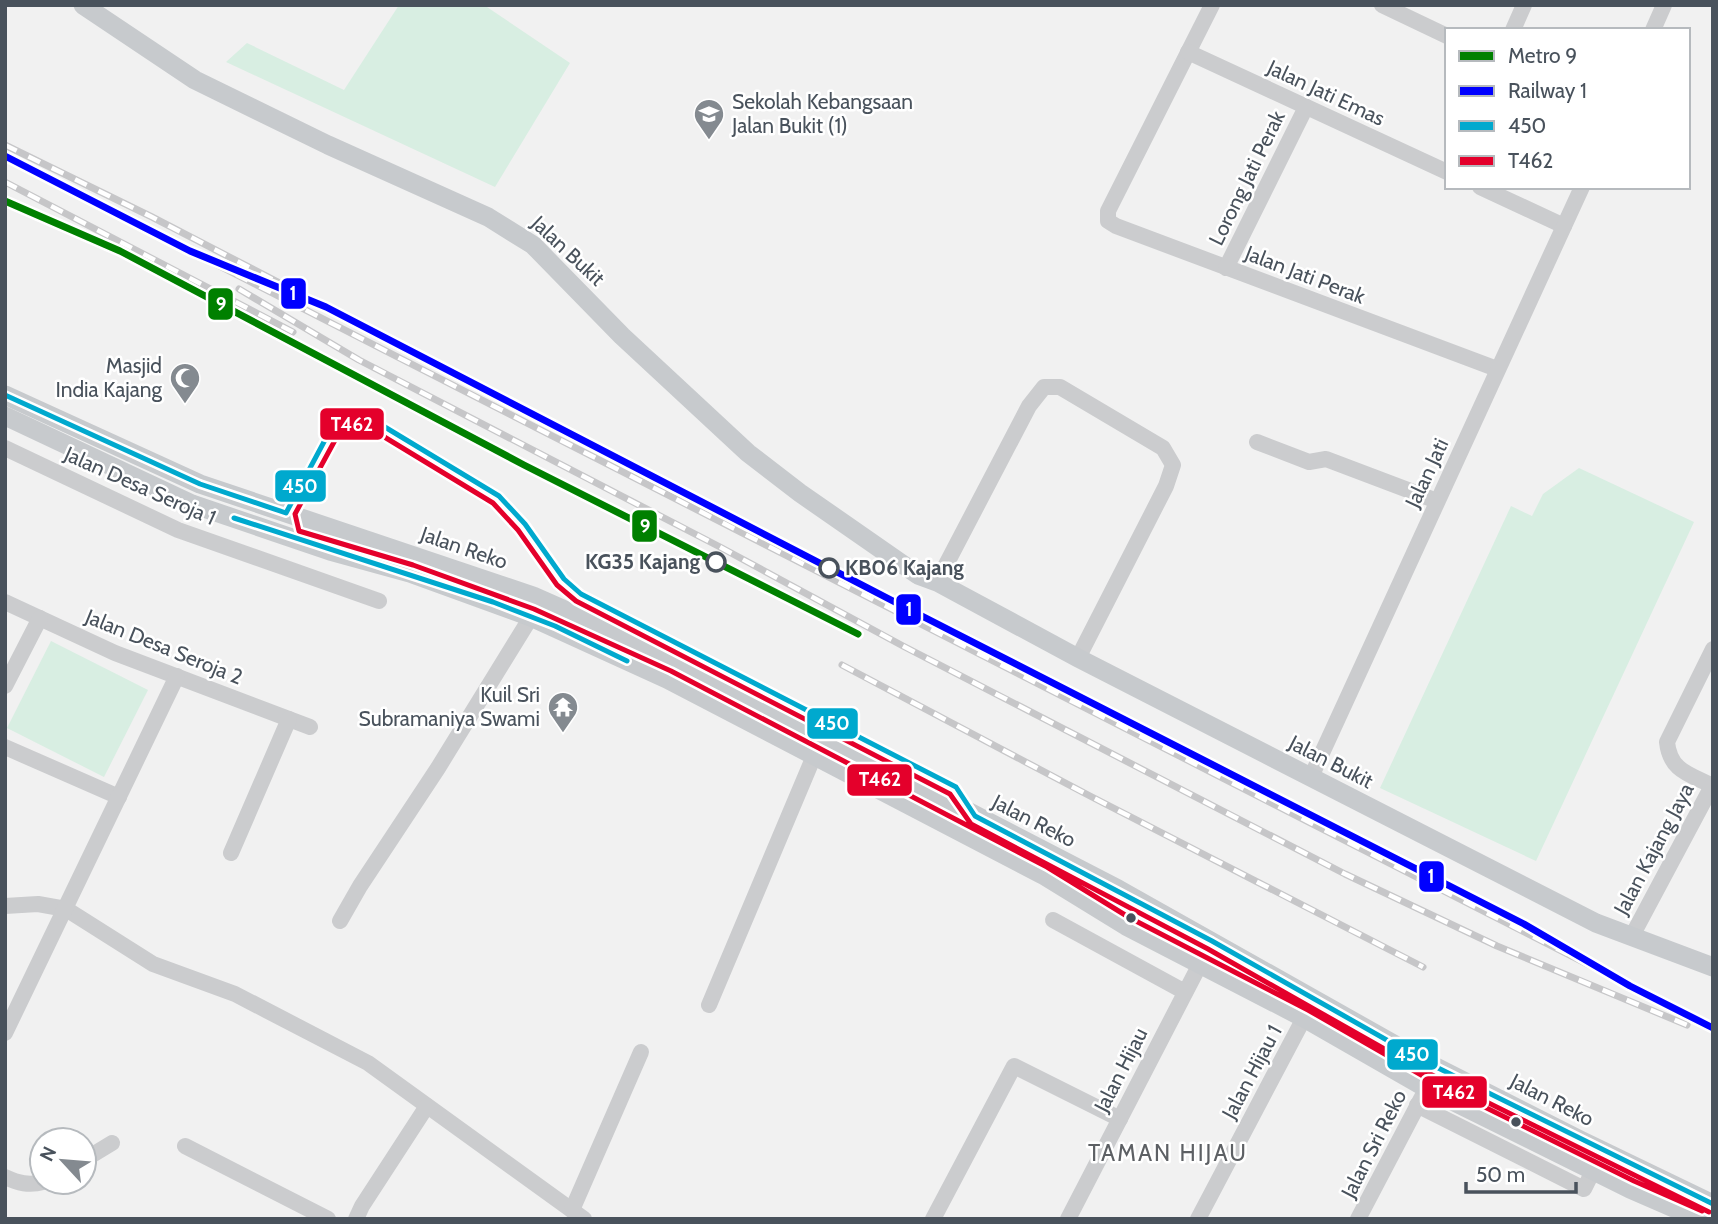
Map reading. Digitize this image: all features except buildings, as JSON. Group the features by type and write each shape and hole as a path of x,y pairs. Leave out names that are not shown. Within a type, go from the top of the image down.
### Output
{"main road":[{"name":"Jalan Bukit","path":"82,5 195,80 513,230 533,245 622,336 748,453 800,493 918,575 937,582 1078,658 1597,923 1713,967"},
{"name":"Jalan Bukit","path":"106,5 201,71 474,198 517,221 562,257 737,430 798,478 922,567 937,582"},
{"name":"Jalan Reko","path":"5,395 200,484 533,596 662,653 1118,889 1422,1060 1713,1204"},
{"name":"Jalan Reko","path":"5,416 192,503 330,551 410,573 531,617 667,679 1043,875 1126,926 1304,1018 1422,1097 1699,1219"}],"street":[{"path":"1188,52 1212,5"},
{"path":"1382,5 1445,35"},
{"path":"1514,28 1524,5"},
{"path":"1654,28 1664,5"},
{"name":"Jalan Jati Emas","path":"1188,52 1445,171"},
{"name":"Jalan Jati Perak","path":"1188,52 1108,211 1108,221 1497,369"},
{"name":"Lorong Jati Perak","path":"1226,268 1306,107"},
{"path":"1484,189 1564,226"},
{"name":"Jalan Jati","path":"1311,777 1581,189"},
{"path":"937,582 1028,406 1044,387 1060,387 1163,448 1173,465 1166,486 1078,658"},
{"path":"1257,442 1309,461 1326,459 1437,501"},
{"name":"Jalan Desa Seroja 1","path":"5,448 178,530 379,601"},
{"name":"Jalan Desa Seroja 2","path":"5,602 115,653 310,727"},
{"path":"340,921 531,617"},
{"path":"5,686 40,618"},
{"name":"Jalan Kajang Jaya","path":"1632,936 1712,786 1677,768 1668,755 1667,742 1713,649"},
{"path":"5,1033 177,676"},
{"path":"231,853 289,719"},
{"path":"5,747 119,797"},
{"path":"709,1005 814,756"},
{"path":"5,906 38,904 66,909 153,964 234,994 368,1063 578,1214 641,1052"},
{"path":"1053,920 1185,992"},
{"name":"Jalan Hijau","path":"1068,1219 1212,941"},
{"name":"Jalan Hijau 1","path":"1198,1219 1304,1018"},
{"path":"933,1219 1014,1066 1120,1119"},
{"name":"Jalan Sri Reko","path":"1358,1219 1422,1097"},
{"path":"356,1219 427,1106"},
{"path":"1580,1140 1594,1156 1592,1171"},
{"path":"98,1152 113,1143"},
{"path":"186,1146 328,1219"},
{"path":"5,1177 28,1184"}],"green space":[{"path":"399,5 484,5 570,63 495,187 226,62 247,43 344,90"},
{"path":"1579,468 1694,522 1536,861 1380,788 1511,506 1532,516 1543,494"},
{"path":"51,641 148,690 104,777 7,728"}],"railway":[{"path":"5,145 326,307"},
{"path":"5,182 293,332"},
{"path":"190,251 1630,986"},
{"path":"239,289 359,360 720,547 903,646 1345,874 1497,946 1687,1025"},
{"path":"842,665 1423,967"}],"metro line":[{"name":"9","path":"5,201 120,251 524,465 858,634"}],"rail line":[{"name":"1","path":"5,156 190,251 326,307 1524,924 1630,986 1713,1028"}],"transit line":[{"name":"450","path":"5,395 200,484 286,513 333,425 348,415 365,415 499,496 525,524 564,579 581,594 956,787 975,816 1212,941 1422,1060 1713,1204"},
{"name":"T462","path":"1702,1211 1634,1181 1430,1080 1308,1010 1130,918 1047,867 671,671 534,609 413,565 299,531 295,514 340,431 351,424 363,424 493,503 518,530 557,585 576,601 950,794 971,824 1208,949 1418,1068 1709,1212"},
{"name":"450","path":"234,518 493,602 555,626 627,661"}],"place":[{"name":"Sekolah Kebangsaan Jalan Bukit (1)","path":"709,141"},
{"name":"Masjid India Kajang","path":"185,405"},
{"name":"KG35 Kajang","path":"716,562"},
{"name":"KB06 Kajang","path":"829,568"},
{"name":"Kuil Sri Subramaniya Swami","path":"563,734"}],"district":[{"name":"TAMAN HIJAU","path":"1168,1153"}]}
